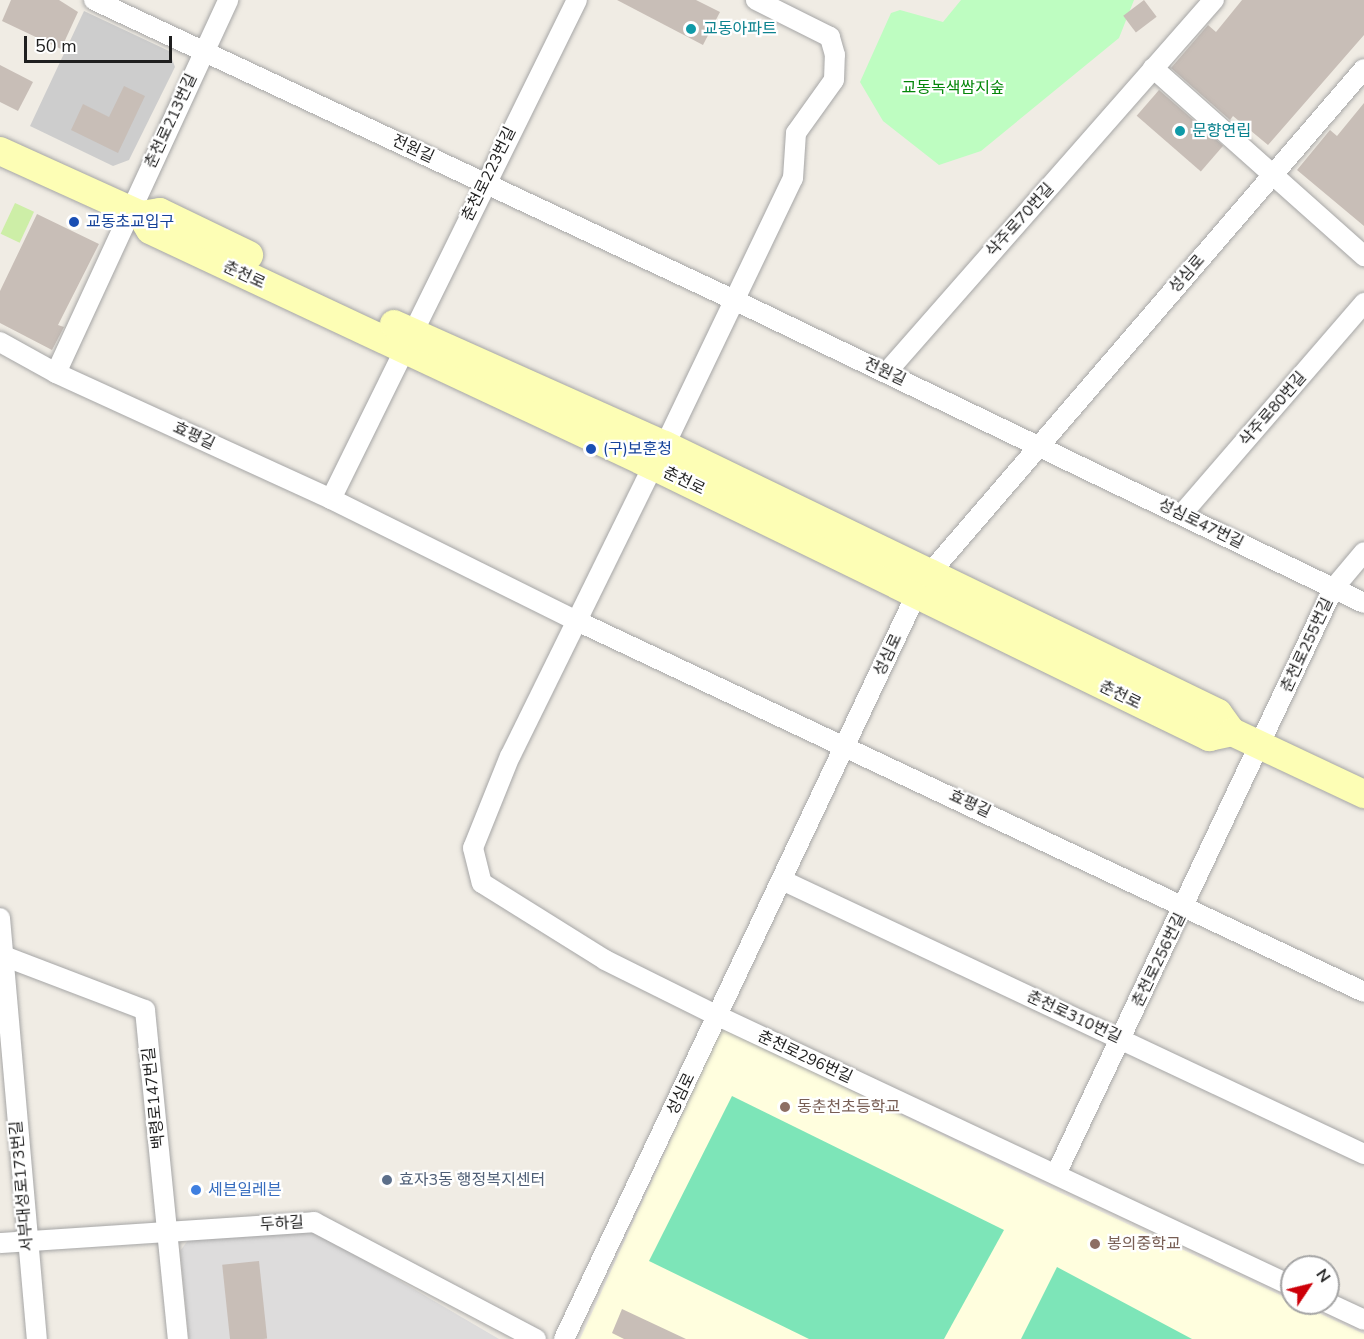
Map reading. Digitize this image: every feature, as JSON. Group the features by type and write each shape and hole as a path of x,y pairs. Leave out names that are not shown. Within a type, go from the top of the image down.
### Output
{"street":[{"name":"전원길","path":"94,0 1038,445"},
{"name":"춘천로213번길","path":"135,213 204,50 228,0"},
{"name":"춘천로223번길","path":"409,342 484,183 577,0"},
{"path":"575,620 659,455 792,178 796,133 834,80 835,55 830,37 756,0"},
{"name":"삭주로70번길","path":"886,373 1214,0"},
{"path":"1153,68 1364,256"},
{"name":"성심로","path":"564,1339 784,881 915,597 930,573 1364,69"},
{"name":"춘천로","path":"0,151 135,213 160,212 409,342 659,455 930,573 1218,712 1232,732 1364,794"},
{"path":"56,373 135,213"},
{"name":"삭주로80번길","path":"1182,514 1364,303"},
{"name":"효평길","path":"0,342 56,373 331,499 575,620 1185,905 1364,992"},
{"path":"331,499 409,342"},
{"name":"성심로47번길","path":"1038,445 1364,603"},
{"name":"춘천로","path":"659,455 915,597 1209,737 1232,732"},
{"name":"춘천로255번길","path":"1261,745 1333,589 1364,552"},
{"name":"춘천로296번길","path":"575,620 510,756 473,848 482,883 605,960 718,1016 1280,1280"},
{"name":"춘천로256번길","path":"1056,1174 1261,745"},
{"name":"춘천로310번길","path":"784,881 1364,1154"},
{"name":"서부대성로173번길","path":"0,918 1,955 37,1339"},
{"name":"백령로147번길","path":"1,955 145,1010 178,1339"},
{"name":"두하길","path":"0,1243 314,1222 536,1339"},
{"path":"1340,1309 1364,1320"}],"shaded area":[{"path":"84,11 169,51 175,67 129,160 113,166 30,126"},
{"name":"동춘천초등학교","path":"722,1027 1048,1187 1280,1295 1280,1315 1323,1315 1364,1334 1364,1339 580,1339"},
{"path":"313,1230 499,1339 189,1339 180,1251 189,1239"}],"green space":[{"name":"교동녹색쌈지숲","path":"961,0 1134,0 1119,38 981,151 939,165 883,121 860,82 891,13 900,10 943,22"},
{"path":"15,203 34,212 20,243 1,234"},
{"path":"732,1096 1004,1230 944,1339 809,1339 649,1261"},
{"path":"1057,1267 1192,1339 1021,1339"}],"building":[{"path":"11,0 59,0 78,12 61,49 2,21"},
{"name":"교동아파트","path":"617,0 696,0 720,12 703,45"},
{"path":"1144,0 1157,17 1136,32 1123,16"},
{"path":"1242,0 1364,0 1364,35 1268,145 1233,116 1230,120 1171,68 1208,25 1216,32"},
{"path":"0,65 33,82 18,111 0,102"},
{"path":"124,86 145,96 118,153 71,130 83,104 109,117"},
{"name":"문향연립","path":"1159,90 1223,146 1201,171 1137,116"},
{"path":"1364,103 1364,226 1297,170 1330,130 1337,136"},
{"path":"37,214 99,244 58,325 64,327 52,350 0,323 0,291"},
{"path":"259,1261 267,1339 230,1339 222,1265"},
{"path":"622,1309 686,1339 624,1339 612,1333"}],"place":[{"name":"교동아파트","path":"691,29"},
{"name":"문향연립","path":"1180,131"},
{"name":"교동초교입구","path":"74,222"},
{"name":"(구)보훈청","path":"591,449"},
{"name":"동춘천초등학교","path":"785,1107"},
{"name":"효자3동 행정복지센터","path":"387,1180"},
{"name":"세븐일레븐","path":"196,1190"},
{"name":"봉의중학교","path":"1095,1244"}]}
